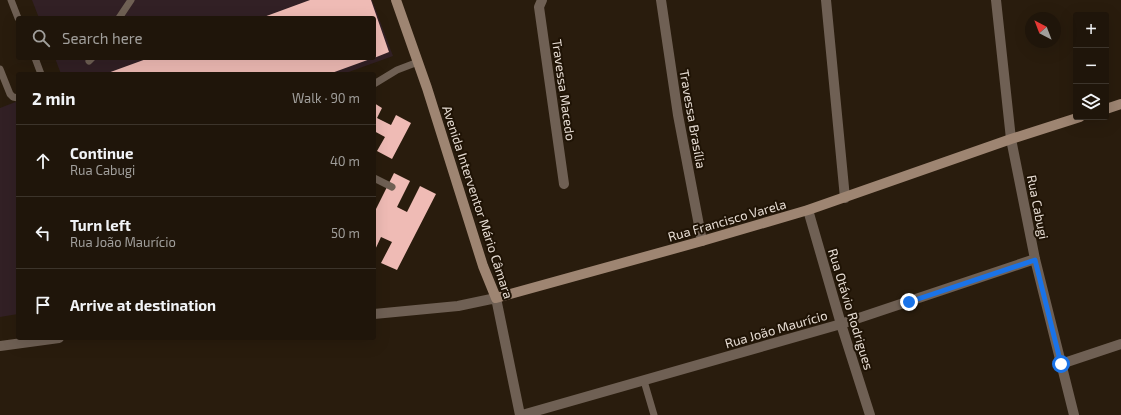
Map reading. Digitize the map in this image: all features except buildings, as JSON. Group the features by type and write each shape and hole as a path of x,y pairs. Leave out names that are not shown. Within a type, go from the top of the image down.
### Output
{"street":[{"name":"Avenida Interventor Mário Câmara","path":"396,0 428,88 483,266 496,298 521,415"},
{"name":"Travessa Macedo","path":"542,0 539,6 564,184"},
{"name":"Travessa Brasília","path":"661,0 678,115 702,241"},
{"path":"826,0 845,198"},
{"name":"Rua Cabugi","path":"996,0 1011,139 1035,260 1074,415"},
{"path":"1109,107 1121,104"},
{"name":"Rua Francisco Varela","path":"376,314 458,306 496,298 702,241 845,198 1011,139 1073,119"},
{"name":"Rua Otávio Rodrigues","path":"808,210 841,324 870,415"},
{"name":"Rua João Maurício","path":"521,415 841,324 1035,260"},
{"path":"0,346 44,340"},
{"path":"1061,364 1121,344"}],"lane":[{"path":"11,0 17,16"},
{"path":"120,16 131,0"},
{"path":"36,60 40,72"},
{"path":"376,83 397,70 418,62"},
{"path":"0,69 10,94 16,98"},
{"path":"376,179 392,187"},
{"path":"644,381 654,415"}],"shaded area":[{"path":"32,0 372,0 393,56 349,72 60,72 56,60 376,60 376,16 38,16"},
{"path":"16,102 16,314 0,317 0,108"}],"route":[{"path":"909,302 1035,260 1061,364"}]}
